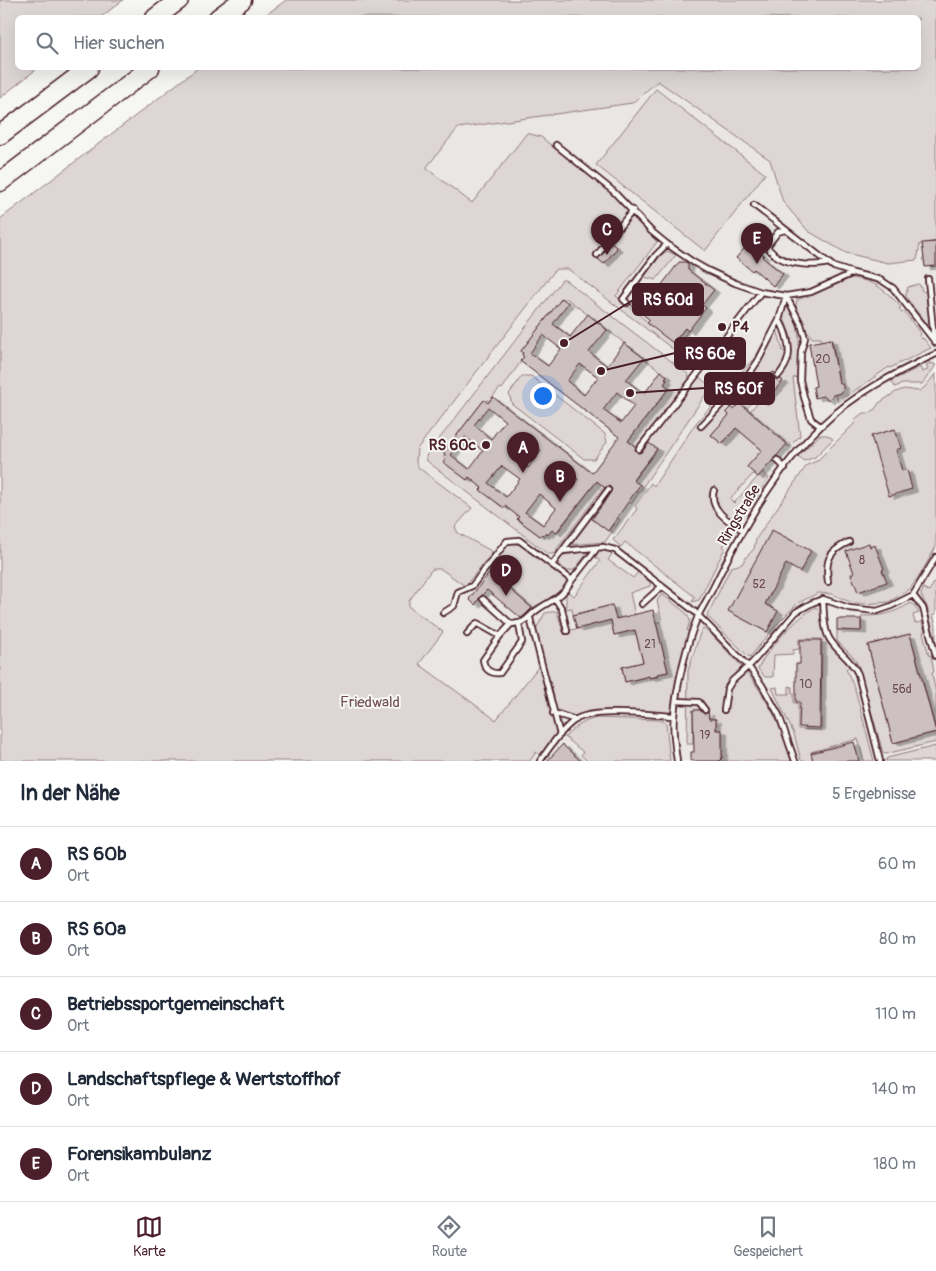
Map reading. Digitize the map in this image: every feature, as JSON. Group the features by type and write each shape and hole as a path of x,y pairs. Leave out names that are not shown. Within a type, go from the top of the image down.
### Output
{"highway":[{"path":"160,15 179,0"},
{"path":"222,15 242,0"},
{"path":"0,135 86,70"},
{"path":"0,182 147,70"}],"lane":[{"path":"556,145 613,191 651,231 667,244 693,262 735,283 761,292 786,296 811,292 853,273"},
{"path":"754,205 834,267 881,280 893,288 935,342"},
{"path":"597,255 633,210"},
{"path":"785,230 778,232 767,246 780,258 786,261 819,265 829,264"},
{"path":"627,303 623,298 656,255 667,244"},
{"path":"928,279 935,342"},
{"path":"639,449 761,292"},
{"path":"701,426 745,380 758,361 779,320 786,296"},
{"path":"786,296 801,324 805,338 801,351 800,380 810,419 820,426"},
{"path":"778,376 789,360 790,352 779,320"},
{"name":"Ringstraße","path":"677,761 674,716 681,675 698,616 743,530 795,454 820,426 866,391 898,372 936,354"},
{"path":"794,381 800,380"},
{"path":"776,460 785,468"},
{"path":"552,565 608,490"},
{"path":"714,490 712,498 716,508 730,522 743,530"},
{"path":"443,613 454,606 458,592 472,586 507,541 519,540 572,580"},
{"path":"828,582 826,566 839,547 849,542"},
{"path":"562,551 603,547 615,550 698,616 748,666 762,684 779,715 795,761"},
{"path":"482,599 511,624 525,622 536,611 556,600 597,548"},
{"path":"724,710 727,689 732,681 748,666 796,612 812,603 823,600 849,608 877,610 896,604 913,595 936,557"},
{"path":"642,604 662,586"},
{"path":"913,595 923,608 936,656"},
{"path":"556,600 562,609 567,631"},
{"path":"823,600 825,626 828,636 832,643 852,662 858,674 880,761"},
{"path":"530,618 560,735"},
{"path":"467,634 477,623 500,636"},
{"path":"511,624 483,660 484,666 494,674 500,673 522,642 519,624"},
{"path":"676,701 699,702 705,710"},
{"path":"553,713 576,720"},
{"path":"540,761 560,735 576,720 585,715 600,713 674,716"}],"shaded area":[{"path":"658,81 687,102 936,208 936,761 275,761 394,208 458,128 632,103"}],"green space":[{"path":"0,0 123,0 104,15 15,15 15,70 35,70 0,98"},
{"name":"Friedwald","path":"286,0 936,0 936,241 920,244 917,260 888,263 846,253 808,231 783,202 770,160 658,81 632,103 458,128 426,168 472,203 527,133 541,137 614,196 657,242 616,296 673,343 685,328 688,331 674,350 568,269 556,269 417,449 416,462 419,468 472,508 455,527 458,533 493,552 465,586 441,569 432,569 409,601 409,607 443,632 419,664 496,720 539,666 557,735 540,755 536,752 530,761 0,761 0,219 195,70 921,70 921,15 266,15"},
{"path":"656,89 765,174 705,251 596,165"},
{"path":"667,251 676,255 656,280 644,277 660,256"},
{"path":"852,278 868,281 880,287 901,307 899,309 902,313 904,311 920,333 919,335 931,348 889,367 838,402 836,394 841,393 843,390 842,385 839,383 832,339 822,341 821,338 812,338 801,320 796,305 797,300"},
{"path":"562,280 565,280 688,374 689,379 636,447 628,441 669,388 664,384 667,376 566,298 564,300 562,298 521,351 524,357 502,389 500,388 489,401 483,401 443,453 445,455 443,457 446,459 444,462 467,480 469,477 482,488 481,490 503,508 505,505 519,517 517,519 540,536 542,534 544,536 552,530 557,533 597,481 604,487 553,554 548,554 427,461 426,456"},
{"path":"918,284 922,291 926,292 930,329 906,297 908,287"},
{"path":"788,308 797,325 799,341 798,377 793,378 800,436 789,447 750,411 760,400 763,403 783,381 773,372 753,394 756,398 746,409 740,403 734,410 731,407 726,412 729,415 711,435 722,444 736,428 762,450 747,467 754,473 730,499 734,503 762,472 769,478 742,518 733,518 728,525 732,535 723,546 725,548 699,600 692,602 695,597 625,542 621,547 613,540 637,509 635,506 651,483 654,486 696,423 756,356 772,327 777,329 783,351 792,352 791,337 783,316 785,309"},
{"path":"931,363 936,365 922,384 902,384 895,387 891,381 920,367 922,372 928,370 926,365"},
{"path":"936,373 936,547 921,573 910,589 889,602 863,604 850,602 832,594 818,593 798,603 779,622 750,657 748,656 707,616 731,567 742,564 754,549 756,539 807,465 817,461 854,424 855,419 863,413 870,413 879,403 896,392 904,389 919,391 925,387"},
{"path":"522,376 531,376 605,434 607,442 594,459 584,459 512,404 509,394"},
{"path":"699,377 709,385 708,391 631,504 623,494 657,450 648,443"},
{"path":"820,435 827,435 833,439 815,457 804,461 798,456"},
{"path":"591,518 608,531 618,518 620,520 605,542 569,545"},
{"path":"511,543 521,545 566,580 566,584 556,596 532,608 487,570 505,546"},
{"path":"589,551 574,570 567,571 561,567 559,561 563,555"},
{"path":"602,551 608,551 612,554 608,560 633,578 638,572 650,582 650,586 630,593 635,615 616,619 612,605 573,615 572,608 566,609 566,594 568,592 574,596 600,561 595,557"},
{"path":"936,580 936,614 933,615 936,626 936,643 927,607 921,595 923,588 929,591"},
{"path":"662,594 686,613 690,620 671,713 596,710 577,717 555,709 536,629 545,613 557,611 563,632 611,620 614,635 635,630 643,662 622,667 625,682 649,676 650,678 658,677 657,674 668,672 656,623 662,621 657,601"},
{"path":"911,603 919,613 913,615 915,623 922,622 929,656 931,655 936,694 936,730 910,634 868,645 893,743 936,732 936,742 885,754 883,753 859,667 854,658 837,641 837,630 861,630 862,616 887,614"},
{"path":"816,607 821,612 821,623 825,638 849,666 846,669 855,689 874,761 864,761 858,739 811,752 813,761 801,761 794,734 772,688 777,687 778,694 789,694 789,686 792,687 794,703 798,703 798,729 821,730 822,639 799,639 799,649 793,650 793,654 774,655 773,677 765,677 758,669 783,634 800,618"},
{"path":"703,629 711,634 735,659 756,685 780,729 791,761 719,761 722,758 722,730 716,730 716,719 709,719 708,710 693,710 693,744 687,744 688,671 701,630"},
{"path":"597,718 660,720 666,723 670,761 587,761 581,755 583,752 565,737 580,725"},
{"path":"936,746 936,761 885,761 887,758"}],"building":[{"path":"936,242 936,266 925,267 922,243"},
{"path":"612,243 617,248 604,264 598,259"},
{"path":"749,243 764,255 762,257 783,274 773,286 754,269 752,271 736,258"},
{"path":"679,262 688,263 688,270 714,290 702,305 706,308 688,331 685,328 673,343 647,323 650,320 631,305 644,285 655,294"},
{"path":"562,298 568,303 553,324 570,337 588,314 607,330 589,352 607,366 624,343 644,358 626,380 644,394 661,371 667,376 664,384 669,388 628,441 636,447 635,450 638,453 642,452 649,443 657,449 633,480 640,485 608,531 592,519 612,489 609,486 605,488 597,481 556,533 552,530 548,535 546,533 544,536 542,534 540,536 517,519 519,517 505,506 504,508 480,490 482,488 469,477 467,480 443,462 447,457 443,453 484,400 488,403 493,397 592,473 619,437 520,361 524,357 521,351","holes":["543,335 561,349 548,366 530,353","580,364 598,377 584,395 567,381","617,392 634,406 621,423 603,410","488,407 505,421 491,439 474,425","524,436 541,450 528,468 510,454","465,437 483,451 469,469 451,455","561,465 578,479 565,496 547,483","502,466 520,479 506,497 488,483","539,494 556,508 543,525 525,512"]},
{"path":"831,339 839,383 843,385 843,390 841,393 833,395 829,400 823,396 815,398 813,387 816,386 809,343"},
{"path":"773,372 775,373 775,379 783,381 763,403 753,395"},
{"path":"740,403 787,444 758,477 747,467 762,450 736,428 722,444 711,435 729,415 726,412 731,407 734,409"},
{"path":"895,429 901,448 896,450 902,471 907,469 912,489 889,496 871,436"},
{"path":"772,530 811,551 800,572 786,564 765,604 778,611 767,632 728,611"},
{"path":"869,543 870,547 875,545 887,582 858,592 851,574 854,573 846,551"},
{"path":"490,572 532,608 524,616 521,618 487,590 475,605 469,599"},
{"path":"612,605 616,619 653,610 668,672 657,674 658,676 650,678 649,676 625,682 622,667 643,662 635,630 614,635 611,620 577,629 573,615"},
{"path":"837,619 861,619 861,631 837,630"},
{"path":"910,634 936,732 893,743 868,645"},
{"path":"800,640 821,640 820,728 799,727 800,702 796,702 796,664 800,664"},
{"path":"693,710 700,710 704,714 708,712 709,719 716,719 716,730 722,730 722,758 719,761 691,761 691,752 694,752"},
{"path":"854,742 859,761 813,761 811,753"},
{"path":"563,744 565,747 581,761 547,761"}],"place":[{"name":"Betriebssportgemeinschaft","path":"607,255"},
{"name":"Forensikambulanz","path":"757,264"},
{"name":"P4","path":"722,327"},
{"name":"RS 60d","path":"564,343"},
{"name":"RS 60e","path":"601,371"},
{"name":"RS 60f","path":"630,393"},
{"name":"RS 60c","path":"486,445"},
{"name":"RS 60b","path":"523,473"},
{"name":"RS 60a","path":"560,502"},
{"name":"Landschaftspflege & Wertstoffhof","path":"506,596"}]}
